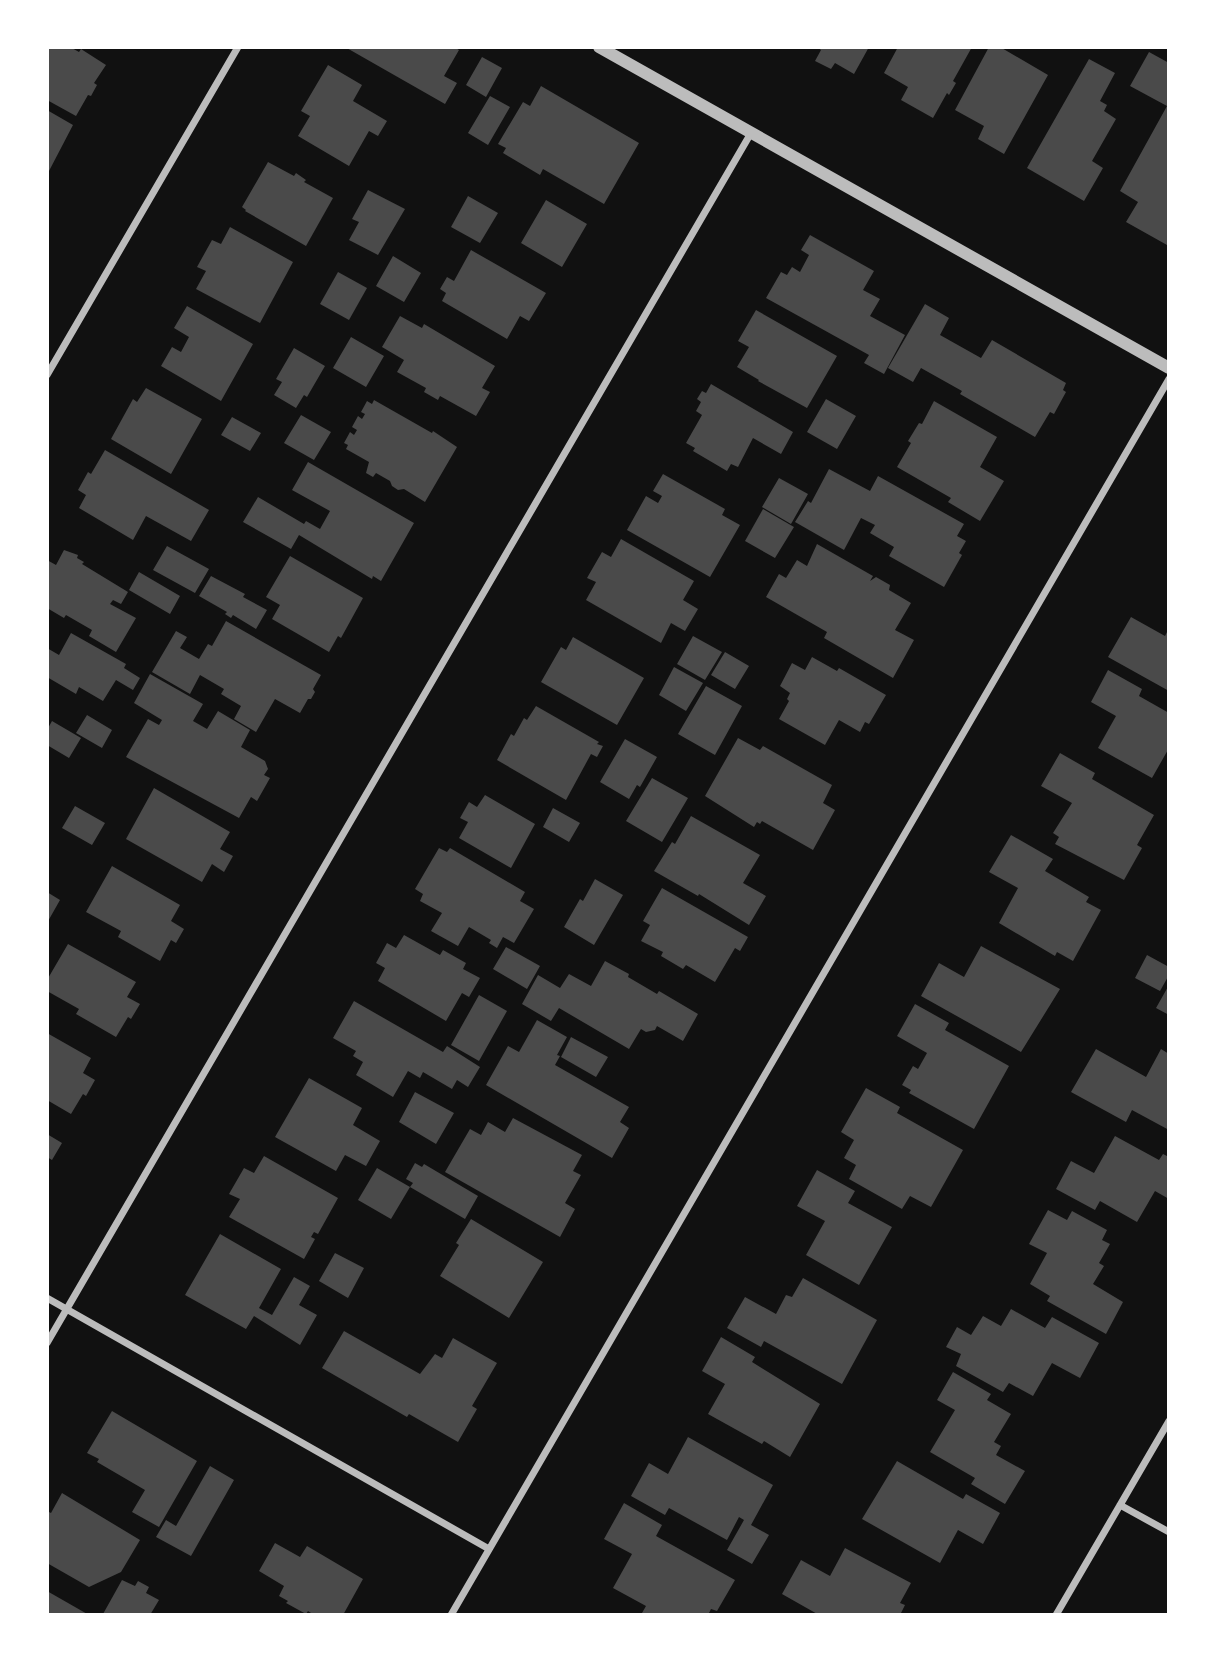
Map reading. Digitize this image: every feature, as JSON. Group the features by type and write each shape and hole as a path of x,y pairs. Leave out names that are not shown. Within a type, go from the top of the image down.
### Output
{"street":[{"path":"47,375 238,47"},
{"path":"599,47 1169,368"},
{"path":"47,1343 751,132"},
{"path":"451,1615 1169,379"},
{"path":"47,1298 489,1549"},
{"path":"1056,1615 1169,1421"},
{"path":"1120,1505 1169,1532"}],"building":[{"path":"47,47 70,47 79,52 81,49 106,65 94,83 97,85 91,96 88,95 76,116 47,100"},
{"path":"345,47 454,47 459,50 444,76 457,83 445,104"},
{"path":"817,47 869,47 854,74 835,63 831,69 815,61 821,50"},
{"path":"898,47 972,47 953,81 956,83 933,118 901,100 908,87 884,73"},
{"path":"989,47 1000,47 1048,75 1004,154 978,139 984,126 955,110"},
{"path":"1149,52 1169,63 1167,245 1126,222 1138,202 1120,191 1167,106 1130,86"},
{"path":"482,57 502,68 486,97 466,85"},
{"path":"1089,59 1115,73 1100,101 1107,105 1104,111 1116,119 1092,161 1103,168 1084,201 1027,168"},
{"path":"328,65 362,85 353,101 387,121 378,136 369,131 349,166 298,136 310,116 301,111"},
{"path":"541,86 639,143 604,204 543,169 540,175 503,153 506,148 498,144 523,102 530,106"},
{"path":"490,96 510,107 488,145 468,133"},
{"path":"47,110 73,125 49,171 47,170"},
{"path":"268,162 294,176 296,173 306,180 304,182 333,198 306,246 242,207"},
{"path":"368,190 405,209 378,255 349,240 359,222 352,219"},
{"path":"468,196 498,213 480,243 451,227"},
{"path":"546,200 587,224 562,267 521,243"},
{"path":"230,227 293,262 260,323 196,289 206,271 197,267 212,240 221,244"},
{"path":"810,235 874,271 863,290 880,299 870,316 905,335 884,374 864,363 869,355 766,298 781,272 787,275 792,267 800,272 809,255 801,250"},
{"path":"471,250 546,293 529,321 520,316 507,339 442,301 446,293 440,289 447,277 454,281"},
{"path":"393,256 421,273 404,302 376,286"},
{"path":"338,272 367,288 349,320 320,304"},
{"path":"925,304 949,318 940,335 981,358 992,340 1066,383 1063,390 1066,392 1054,414 1050,412 1035,437 921,368 913,382 888,368"},
{"path":"187,306 253,344 221,401 161,366 172,347 181,352 189,337 174,328"},
{"path":"756,310 837,356 807,408 737,367 749,347 738,341"},
{"path":"400,316 422,328 424,324 495,366 482,388 490,392 476,416 440,396 438,400 424,392 426,388 397,372 404,360 382,347"},
{"path":"351,337 384,356 366,387 333,368"},
{"path":"294,348 325,366 307,397 304,395 296,408 274,395 282,382 276,379"},
{"path":"711,384 793,432 781,454 753,438 738,467 731,464 727,471 693,451 695,448 686,443 702,415 696,411 701,402 697,399 702,391 706,393"},
{"path":"146,388 202,419 171,474 111,439 133,399 137,402"},
{"path":"826,399 856,416 837,449 807,432"},
{"path":"374,400 457,447 425,502 404,489 398,490 390,481 376,473 373,477 366,473 369,462 346,449 348,445 344,443 350,432 354,435 357,430 352,427 358,416 362,419 365,414 361,412 367,401 372,404"},
{"path":"934,401 997,437 980,467 1004,481 980,521 948,502 951,498 897,467 911,443 908,441 919,423 922,424"},
{"path":"301,415 331,432 314,460 284,443"},
{"path":"232,417 261,433 250,451 221,435"},
{"path":"105,450 209,510 191,541 146,516 133,540 79,508 86,495 78,490"},
{"path":"308,462 414,523 381,581 373,576 372,579 299,535 291,549 243,522 258,497 304,524 306,521 320,529 330,511 292,490"},
{"path":"829,469 870,491 878,476 964,524 957,536 966,541 959,553 962,555 944,587 889,556 894,547 870,533 875,525 861,518 844,550 795,522 808,501 811,503"},
{"path":"663,474 725,509 722,515 740,525 710,577 627,530 646,496 658,503 662,496 653,491"},
{"path":"779,478 808,494 791,524 762,507"},
{"path":"763,509 794,527 775,558 745,541"},
{"path":"621,539 694,581 683,600 698,609 685,631 671,623 661,643 586,600 596,582 587,578 602,552 611,557"},
{"path":"817,544 873,576 870,581 876,577 890,585 889,590 911,603 895,630 914,640 893,678 824,638 827,632 766,597 779,574 786,578 797,560 807,566"},
{"path":"167,546 209,569 195,593 153,570"},
{"path":"64,550 78,555 77,558 84,562 82,564 128,592 121,604 113,600 110,604 136,618 116,652 89,636 92,630 47,608 47,560 56,565"},
{"path":"290,556 363,598 341,638 338,636 329,652 272,619 280,605 266,597"},
{"path":"139,572 180,596 170,614 129,590"},
{"path":"211,576 245,594 243,597 267,610 256,629 233,615 231,618 225,614 227,612 199,596"},
{"path":"1131,617 1165,636 1169,628 1169,691 1108,657"},
{"path":"226,621 321,675 313,689 315,692 300,713 275,699 256,732 234,719 241,706 221,694 224,689 200,675 190,694 152,672 176,631 187,637 180,648 199,659 208,644 212,646"},
{"path":"71,633 126,664 124,668 140,678 133,690 116,680 103,701 79,687 76,694 47,677 47,648 59,655"},
{"path":"693,636 722,652 705,680 677,664"},
{"path":"573,637 644,678 617,725 541,682 561,647 566,650"},
{"path":"725,652 749,666 735,689 711,675"},
{"path":"812,657 837,671 839,668 886,695 869,724 865,722 860,732 839,720 825,745 779,719 789,701 787,699 790,693 780,686 792,663 805,670"},
{"path":"674,667 703,683 686,711 659,695"},
{"path":"1108,670 1142,689 1139,696 1169,713 1169,748 1152,778 1098,748 1116,716 1091,702"},
{"path":"150,674 203,704 193,721 207,729 218,711 250,730 241,747 265,761 268,769 264,775 270,778 257,801 251,797 239,818 126,757 148,719 159,725 162,720 134,703"},
{"path":"706,686 742,706 715,755 678,734"},
{"path":"536,706 603,746 597,757 591,754 566,800 497,760 511,734 514,736 524,718 527,720"},
{"path":"87,715 112,730 102,748 76,733"},
{"path":"52,721 81,738 69,758 47,745 47,730"},
{"path":"738,738 760,750 763,746 832,785 823,803 835,810 813,850 762,821 760,824 757,822 754,827 705,796"},
{"path":"625,739 657,757 640,787 637,785 629,799 600,782"},
{"path":"1060,753 1095,773 1092,779 1154,815 1137,845 1142,848 1124,880 1055,844 1059,837 1053,833 1072,803 1041,786"},
{"path":"652,778 688,798 662,842 626,821"},
{"path":"154,788 230,832 220,849 233,856 224,872 212,864 202,882 126,839"},
{"path":"485,795 535,824 511,868 459,838 468,822 460,818 469,802 477,807"},
{"path":"75,806 105,823 92,845 62,828"},
{"path":"553,808 580,823 569,842 543,827"},
{"path":"691,816 760,855 743,883 766,896 749,925 699,894 698,896 654,871 672,842 675,844"},
{"path":"1011,835 1053,859 1045,871 1089,897 1086,902 1101,910 1073,961 1057,952 1055,956 999,923 1018,888 989,872"},
{"path":"439,848 447,852 450,848 525,892 520,901 534,909 514,943 503,937 497,948 489,943 491,940 469,927 458,946 431,931 442,913 420,901 423,894 415,889"},
{"path":"112,866 180,905 171,921 184,929 176,943 171,940 160,961 118,937 121,931 86,912"},
{"path":"595,879 623,895 594,945 564,927"},
{"path":"662,888 748,937 740,951 735,948 715,982 686,965 683,969 661,956 663,952 641,941 650,925 643,921"},
{"path":"47,892 60,900 47,923"},
{"path":"404,935 440,955 443,950 466,963 463,969 480,978 469,997 462,993 446,1021 378,981 385,968 376,963 387,943 396,948"},
{"path":"68,944 136,982 127,997 140,1004 116,1037 76,1014 79,1009 47,991 47,980"},
{"path":"981,946 1060,989 1021,1052 921,996 939,963 964,977"},
{"path":"506,947 540,966 527,989 493,969"},
{"path":"1147,955 1169,967 1169,975 1160,991 1135,978"},
{"path":"605,961 657,994 659,991 698,1014 683,1041 657,1026 655,1030 646,1032 641,1029 629,1049 559,1008 551,1021 522,1004 538,975 560,988 569,974 591,986"},
{"path":"1169,985 1169,1015 1156,1008"},
{"path":"479,995 507,1011 479,1061 451,1045"},
{"path":"354,1001 443,1052 447,1046 480,1067 468,1087 457,1080 452,1089 423,1072 420,1078 408,1071 393,1097 356,1075 363,1062 353,1056 356,1051 333,1038"},
{"path":"915,1004 949,1023 945,1030 1009,1066 974,1129 909,1093 911,1090 902,1085 913,1066 918,1069 927,1053 897,1036"},
{"path":"537,1020 567,1037 557,1055 560,1056 555,1065 629,1107 620,1122 629,1128 612,1158 486,1085 508,1046 519,1052"},
{"path":"47,1033 91,1058 83,1073 95,1080 71,1114 47,1100"},
{"path":"571,1037 608,1057 596,1077 561,1057"},
{"path":"1096,1049 1146,1077 1161,1049 1169,1054 1169,1130 1132,1110 1126,1122 1071,1092"},
{"path":"309,1078 362,1108 353,1125 380,1141 366,1166 345,1155 336,1171 275,1137"},
{"path":"866,1088 900,1107 897,1113 963,1150 931,1207 910,1196 902,1209 849,1179 856,1165 844,1158 854,1140 841,1132"},
{"path":"415,1092 454,1113 436,1144 399,1122"},
{"path":"513,1118 582,1155 573,1171 581,1175 565,1203 575,1209 560,1237 445,1172 470,1129 481,1135 488,1122 505,1132"},
{"path":"47,1134 62,1143 52,1160 47,1157"},
{"path":"1115,1136 1159,1160 1163,1154 1169,1157 1169,1199 1155,1191 1137,1222 1100,1201 1095,1210 1056,1189 1071,1161 1094,1173"},
{"path":"264,1156 338,1198 318,1234 314,1232 311,1237 315,1239 304,1259 229,1217 240,1199 229,1194 244,1168 254,1173"},
{"path":"415,1163 422,1167 424,1164 478,1196 465,1219 410,1187 413,1183 406,1179"},
{"path":"377,1168 410,1187 391,1219 358,1200"},
{"path":"817,1170 855,1191 848,1203 892,1227 859,1285 806,1255 825,1221 797,1206"},
{"path":"1048,1210 1067,1220 1072,1211 1107,1230 1102,1240 1110,1244 1099,1263 1104,1266 1093,1284 1123,1302 1106,1334 1047,1301 1050,1296 1030,1284 1047,1253 1029,1244"},
{"path":"471,1219 543,1262 509,1318 440,1276"},
{"path":"220,1234 281,1269 259,1308 272,1315 294,1277 310,1286 299,1305 317,1315 300,1345 254,1316 246,1329 185,1295"},
{"path":"335,1253 364,1268 348,1298 319,1281"},
{"path":"803,1278 877,1320 842,1384 764,1341 761,1347 727,1328 745,1297 776,1314 786,1295 792,1297"},
{"path":"1011,1309 1045,1328 1052,1317 1099,1343 1080,1378 1052,1363 1033,1396 1009,1383 1003,1392 956,1366 961,1354 946,1347 957,1327 971,1335 983,1316 1001,1326"},
{"path":"344,1331 420,1374 435,1354 442,1358 453,1338 497,1363 472,1406 477,1409 458,1442 409,1414 407,1417 322,1368"},
{"path":"721,1337 755,1357 752,1362 820,1404 790,1457 708,1414 725,1384 702,1371"},
{"path":"953,1372 991,1394 987,1400 1011,1414 994,1442 1001,1446 996,1455 1025,1471 1005,1504 971,1484 975,1478 930,1452 955,1410 937,1400"},
{"path":"112,1411 197,1461 159,1527 132,1512 145,1490 97,1462 99,1459 87,1453"},
{"path":"688,1437 773,1485 751,1525 769,1535 752,1564 727,1550 744,1520 739,1517 727,1540 669,1508 665,1515 631,1496 649,1463 668,1474"},
{"path":"897,1461 963,1499 966,1494 1000,1513 983,1544 958,1530 940,1563 862,1519"},
{"path":"210,1466 234,1480 191,1556 156,1537 166,1520 176,1526"},
{"path":"62,1493 140,1540 121,1572 89,1587 47,1563 47,1511 51,1513"},
{"path":"624,1503 662,1525 656,1536 735,1580 717,1611 711,1609 708,1615 645,1615 642,1613 646,1606 613,1588 632,1554 604,1539"},
{"path":"275,1543 300,1557 307,1546 363,1579 343,1615 314,1615 308,1611 306,1614 279,1596 284,1586 259,1571"},
{"path":"845,1548 911,1583 900,1603 905,1605 900,1615 819,1615 782,1594 801,1560 830,1576"},
{"path":"122,1580 135,1586 138,1581 149,1587 146,1593 159,1600 150,1615 103,1614"},
{"path":"47,1591 89,1615 47,1615"}]}
